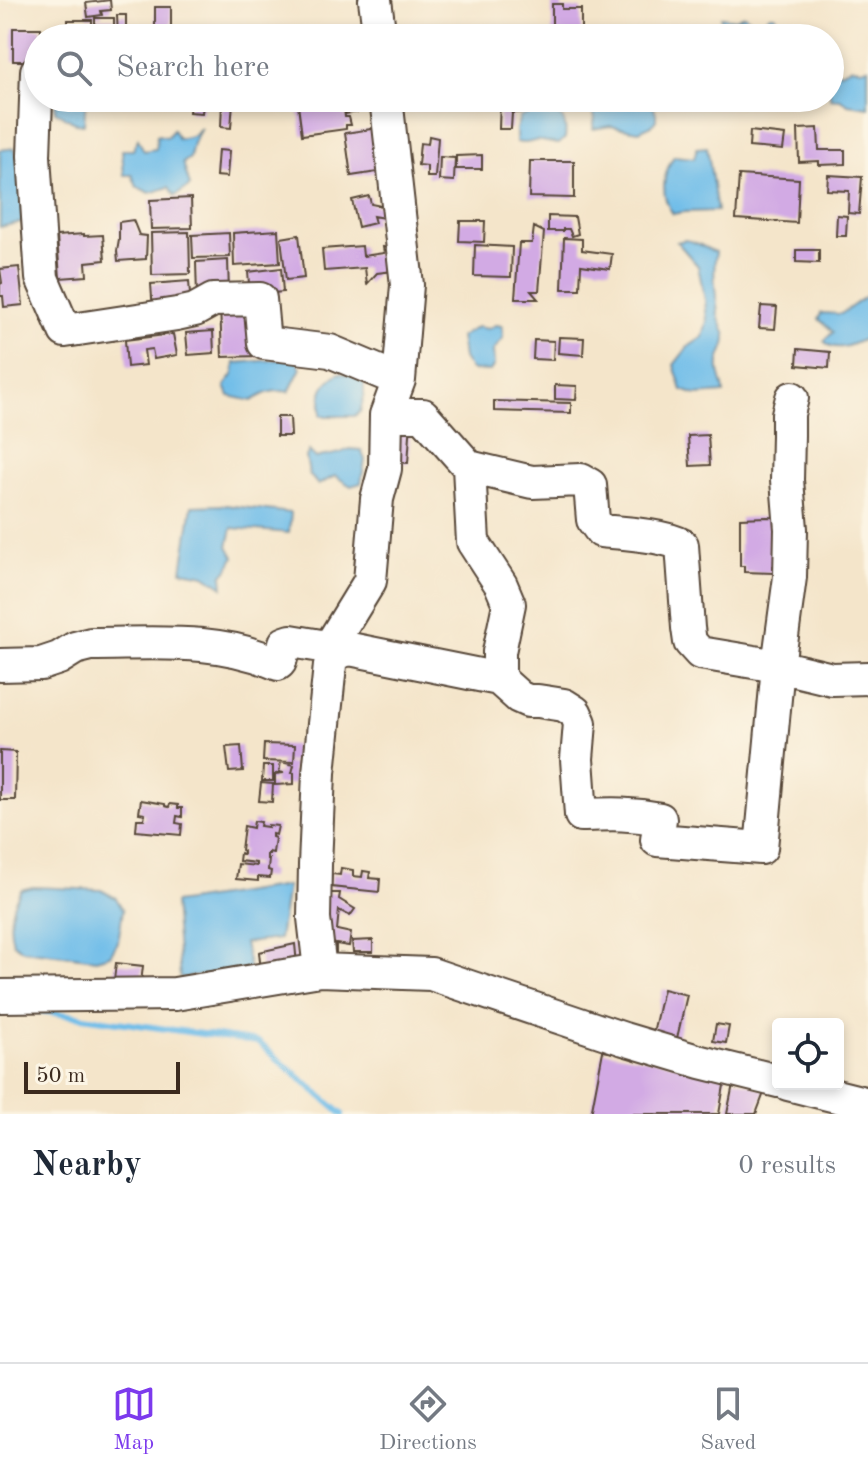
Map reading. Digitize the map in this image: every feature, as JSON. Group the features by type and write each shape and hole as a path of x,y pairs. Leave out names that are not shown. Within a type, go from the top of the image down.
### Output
{"street":[{"path":"375,0 378,24"},
{"path":"36,112 34,156 42,278 65,331 177,314 195,310 213,300 260,299 264,343 330,351 399,380"},
{"path":"320,970 314,918 318,788 332,651 335,638 370,581 377,499 385,469 386,415 399,380 407,285 388,112"},
{"path":"0,665 41,664 91,644 196,643 240,651 278,664 285,643 291,641 332,651 350,649 499,679 528,701 564,705 575,712 580,723 577,759 581,815 622,813 660,819 657,840 761,848 778,666 790,577 791,529 787,480 788,414 792,398"},
{"path":"386,415 423,415 469,467 532,482 581,480 590,485 593,520 601,531 677,541 682,545 690,642 700,653 832,679 868,678"},
{"path":"469,467 473,542 501,585 509,604 499,652 499,679"},
{"path":"0,996 175,994 320,970 431,974 624,1039 772,1080"},
{"path":"812,1090 868,1104"}],"water":[{"path":"744,15 755,24 720,24 721,17 735,19"},
{"path":"770,15 775,15 778,24 760,24"},
{"path":"868,67 868,107 844,102 844,70"},
{"path":"57,112 85,112 84,124 75,123"},
{"path":"534,112 556,114 565,124 565,138 559,144 516,142 520,117"},
{"path":"593,112 656,113 652,125 639,131 610,126 593,129"},
{"path":"201,128 190,158 183,163 190,186 175,196 169,187 150,193 137,187 132,175 124,175 122,150 133,150 138,139 144,151 156,149 157,135 167,137 173,130 178,139 192,136"},
{"path":"707,147 717,211 673,214 664,193 670,163 674,156 694,158 697,148"},
{"path":"15,148 30,220 0,227 0,150"},
{"path":"684,240 716,252 714,275 718,315 726,339 719,368 724,393 696,395 682,390 674,365 688,347 703,337 707,321 698,266 677,242"},
{"path":"868,295 868,337 840,347 824,341 833,332 819,319 821,313 841,314"},
{"path":"495,325 502,326 503,338 493,351 494,365 490,371 471,370 463,358 460,337 477,327 488,329"},
{"path":"296,360 301,368 289,392 269,392 252,401 229,396 225,386 234,374 235,363"},
{"path":"339,373 355,376 364,383 360,412 354,416 321,416 322,391"},
{"path":"349,449 361,450 365,460 361,483 351,486 335,476 318,485 309,474 306,457 309,451 316,458"},
{"path":"225,505 291,513 289,533 232,528 228,546 234,557 222,576 223,587 205,575 182,571 192,506"},
{"path":"287,886 279,939 244,943 250,970 180,978 174,903"},
{"path":"33,887 101,890 116,898 123,910 118,942 110,955 96,959 23,950 13,943 10,922 14,902 21,890"}],"building":[{"path":"110,0 111,10 88,17 86,3"},
{"path":"552,4 562,4 562,9 581,9 581,24 552,24"},
{"path":"155,7 171,7 171,24 155,24"},
{"path":"117,15 126,15 126,24 117,24"},
{"path":"95,18 114,18 114,24 95,24"},
{"path":"68,20 92,20 92,24 68,24"},
{"path":"13,28 24,28 24,61 13,61"},
{"path":"222,112 232,112 231,128 221,127"},
{"path":"299,112 344,112 345,117 349,117 351,125 346,125 346,129 302,135"},
{"path":"500,112 528,112 512,113 511,129 499,129"},
{"path":"378,128 384,171 351,176 345,133"},
{"path":"818,128 819,150 845,150 845,164 799,162 798,129"},
{"path":"750,131 785,135 783,150 749,147"},
{"path":"429,136 438,138 435,177 427,177 427,166 418,165 420,143 428,144"},
{"path":"218,150 229,151 227,177 216,176"},
{"path":"482,155 482,169 456,169 456,156"},
{"path":"440,157 455,158 454,181 439,180"},
{"path":"530,161 574,161 574,198 529,197"},
{"path":"739,175 799,179 797,223 736,219"},
{"path":"828,175 862,177 859,214 848,213 849,191 827,190"},
{"path":"369,196 371,204 386,207 384,218 373,216 375,223 358,227 352,200"},
{"path":"191,198 192,228 151,229 150,200"},
{"path":"837,215 847,216 846,236 836,236"},
{"path":"548,216 575,217 578,234 572,236 569,229 548,231"},
{"path":"133,220 139,235 147,236 146,259 118,261 119,222"},
{"path":"460,221 485,221 484,242 459,241"},
{"path":"534,227 544,232 539,291 531,291 538,299 515,299 519,243 532,243"},
{"path":"278,230 280,263 234,266 233,233"},
{"path":"189,232 190,274 152,275 151,233"},
{"path":"229,233 230,257 193,258 192,235"},
{"path":"103,235 105,260 86,262 87,276 60,278 57,236"},
{"path":"299,235 304,278 286,280 281,238"},
{"path":"564,238 582,239 582,250 612,254 610,269 581,265 580,289 562,289"},
{"path":"475,245 512,247 511,277 474,276"},
{"path":"362,246 363,256 384,253 383,247 393,250 393,271 377,273 367,284 365,268 324,271 322,249"},
{"path":"796,250 819,250 819,263 796,262"},
{"path":"228,260 229,294 197,296 196,262"},
{"path":"19,267 23,305 4,307 3,296 0,296 0,269"},
{"path":"281,268 283,292 250,295 248,272"},
{"path":"189,281 191,309 153,312 151,284"},
{"path":"256,304 259,356 222,357 220,305"},
{"path":"761,306 777,307 775,329 759,328"},
{"path":"213,331 214,353 188,355 186,333"},
{"path":"173,334 177,355 154,359 152,349 144,350 146,365 127,367 125,340"},
{"path":"559,337 584,338 583,355 558,353"},
{"path":"534,340 554,341 553,360 533,359"},
{"path":"798,349 830,352 829,368 797,365"},
{"path":"555,385 577,386 576,400 555,399"},
{"path":"494,401 571,403 571,413 494,411"},
{"path":"277,417 290,417 291,436 277,436"},
{"path":"395,421 411,421 408,463 393,462"},
{"path":"708,435 710,465 690,466 688,436"},
{"path":"740,518 784,518 784,566 773,566 773,573 744,572 744,566 740,566"},
{"path":"264,744 295,745 294,762 263,761"},
{"path":"241,746 243,771 229,772 226,747"},
{"path":"0,751 16,752 15,800 0,800"},
{"path":"281,762 294,765 294,784 275,785 275,774 284,773 279,772"},
{"path":"263,766 273,766 273,781 262,781"},
{"path":"261,783 273,784 272,802 259,801"},
{"path":"141,800 182,808 182,817 177,816 176,823 182,824 181,835 136,831 137,819 144,819 145,814 139,813"},
{"path":"254,821 261,822 260,826 278,826 276,835 272,834 275,838 273,853 267,854 270,878 258,877 258,881 236,879 238,864 256,866 256,863 239,861 240,853 243,854 244,826 253,828"},
{"path":"341,868 353,870 353,876 362,877 363,871 370,872 369,878 380,879 379,892 331,887 332,874 340,875"},
{"path":"327,893 340,893 339,899 355,909 350,916 339,910 337,930 351,933 349,946 336,944 336,952 323,951"},
{"path":"373,940 373,952 353,952 352,941"},
{"path":"295,944 297,965 261,972 259,952"},
{"path":"116,963 143,966 141,983 114,980"},
{"path":"663,989 687,995 677,1038 653,1033"},
{"path":"716,1024 729,1026 726,1043 713,1041"},
{"path":"603,1051 726,1074 719,1114 591,1114"},
{"path":"734,1079 765,1090 756,1114 727,1114"}],"waterway":[{"path":"34,1010 258,1042 342,1114"}]}
